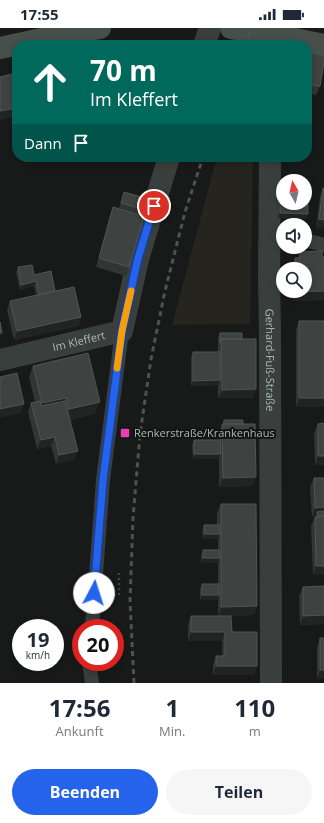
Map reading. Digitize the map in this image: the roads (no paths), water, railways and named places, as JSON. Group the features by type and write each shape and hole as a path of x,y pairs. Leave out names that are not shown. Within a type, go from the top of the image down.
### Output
{"street":[{"path":"37,40 100,28"},
{"path":"206,40 210,28"},
{"path":"231,28 271,40"},
{"path":"312,44 324,45"},
{"path":"0,48 12,45"},
{"path":"122,331 138,258 167,162"},
{"name":"Gerhard-Fuß-Straße","path":"270,162 276,232 269,277 271,683"},
{"name":"Im Kleffert","path":"0,360 122,331"}],"lane":[{"path":"312,242 324,245"},
{"path":"93,619 103,480 122,331"},
{"path":"90,671 92,683"}],"railway":[{"path":"246,40 251,28"},
{"path":"134,683 130,601 133,518 140,434 151,359 165,291 185,212 201,162"}],"place":[{"name":"Renkerstraße/Krankenhaus","path":"125,433"}]}
